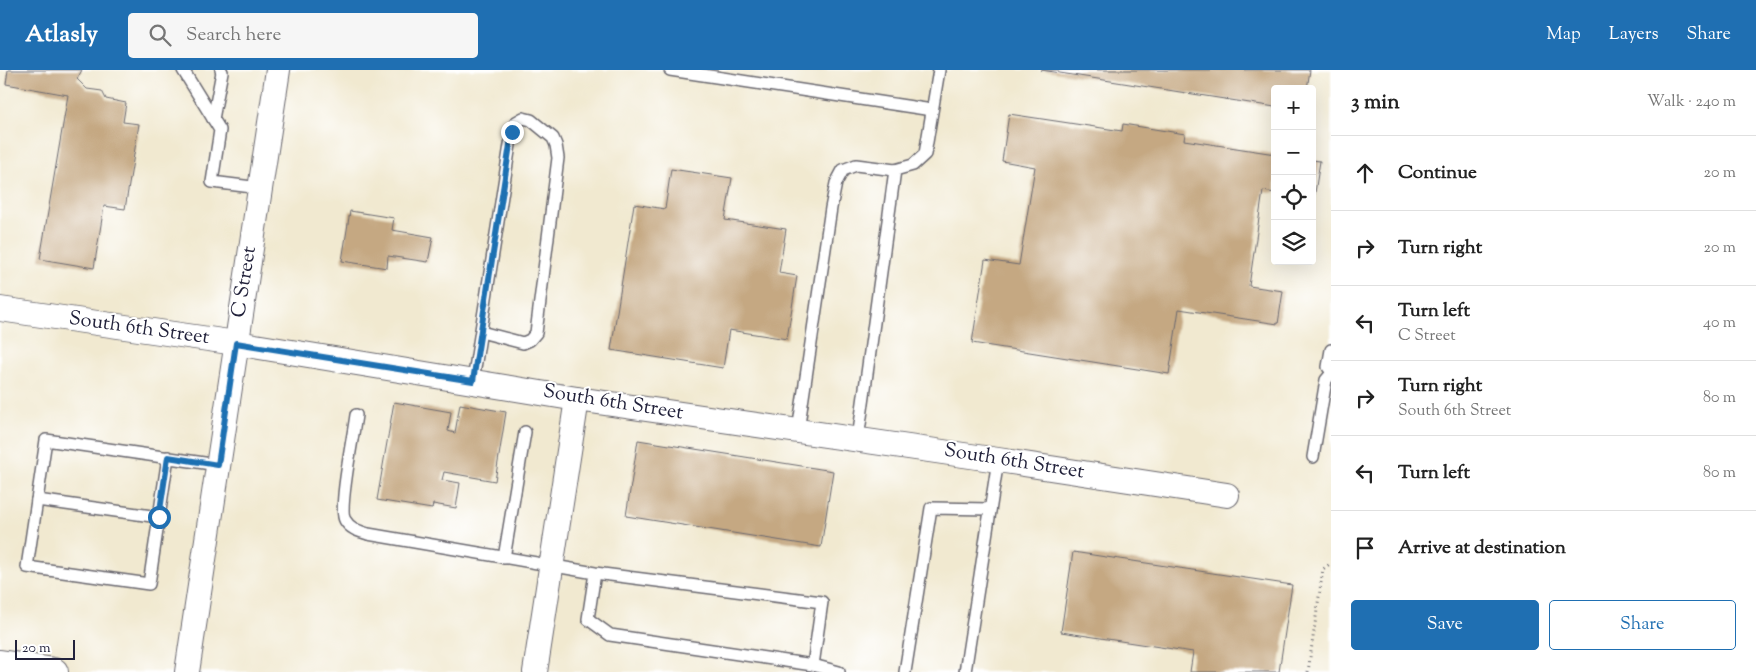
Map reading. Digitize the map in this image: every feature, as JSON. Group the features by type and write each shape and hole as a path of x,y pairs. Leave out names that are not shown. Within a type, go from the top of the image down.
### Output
{"street":[{"name":"C Street","path":"187,672 278,70"},
{"name":"South 6th Street","path":"0,309 236,343 577,399 858,439 1226,495"},
{"path":"535,672 577,399"},
{"path":"0,664 54,672"}],"lane":[{"path":"183,70 220,130 212,182 260,188"},
{"path":"213,119 221,70"},
{"path":"670,70 932,110"},
{"path":"798,431 836,183 843,170 856,165 895,170 913,165 925,154 939,70"},
{"path":"473,381 512,132 516,122 523,118 531,120 553,138 558,158 536,333 530,340 523,343 481,332"},
{"path":"858,439 895,170"},
{"path":"1313,457 1326,380 1331,373 1328,367 1331,350"},
{"path":"356,415 343,503 344,518 351,528 368,534 595,573 822,602 813,665"},
{"path":"504,558 525,432"},
{"path":"168,457 149,584 27,567 46,440 168,457 218,465"},
{"path":"965,672 998,460"},
{"path":"37,500 159,517"},
{"path":"905,672 931,508 990,509"},
{"path":"595,573 588,619 610,635 813,665 840,672"}],"path":[{"path":"1308,672 1323,569 1331,563"}],"building":[{"path":"8,70 82,70 77,79 87,89 102,91 106,99 126,103 123,122 139,124 125,209 104,206 94,268 40,259 68,95 6,84"},
{"path":"1041,70 1310,70 1308,85 1271,85 1271,106"},
{"path":"1009,114 1122,131 1123,124 1185,134 1184,140 1271,153 1271,192 1263,191 1249,286 1283,291 1278,324 1179,309 1169,374 972,343 985,260 1019,265 1035,167 1002,161"},
{"path":"1316,160 1320,161 1316,186"},
{"path":"671,169 732,178 725,220 786,229 779,273 797,276 787,339 729,330 723,368 611,350 634,204 665,209"},
{"path":"350,211 394,218 392,230 433,237 428,262 388,256 387,268 342,261"},
{"path":"394,402 451,412 448,431 455,433 460,404 506,412 495,481 444,472 442,480 460,483 456,508 433,504 432,509 377,500"},
{"path":"638,440 833,471 821,547 626,516"},
{"path":"1073,552 1292,585 1279,672 1190,672 1193,652 1061,632"}],"route":[{"path":"159,517 168,457 218,465 236,343 473,381 512,132"}]}
